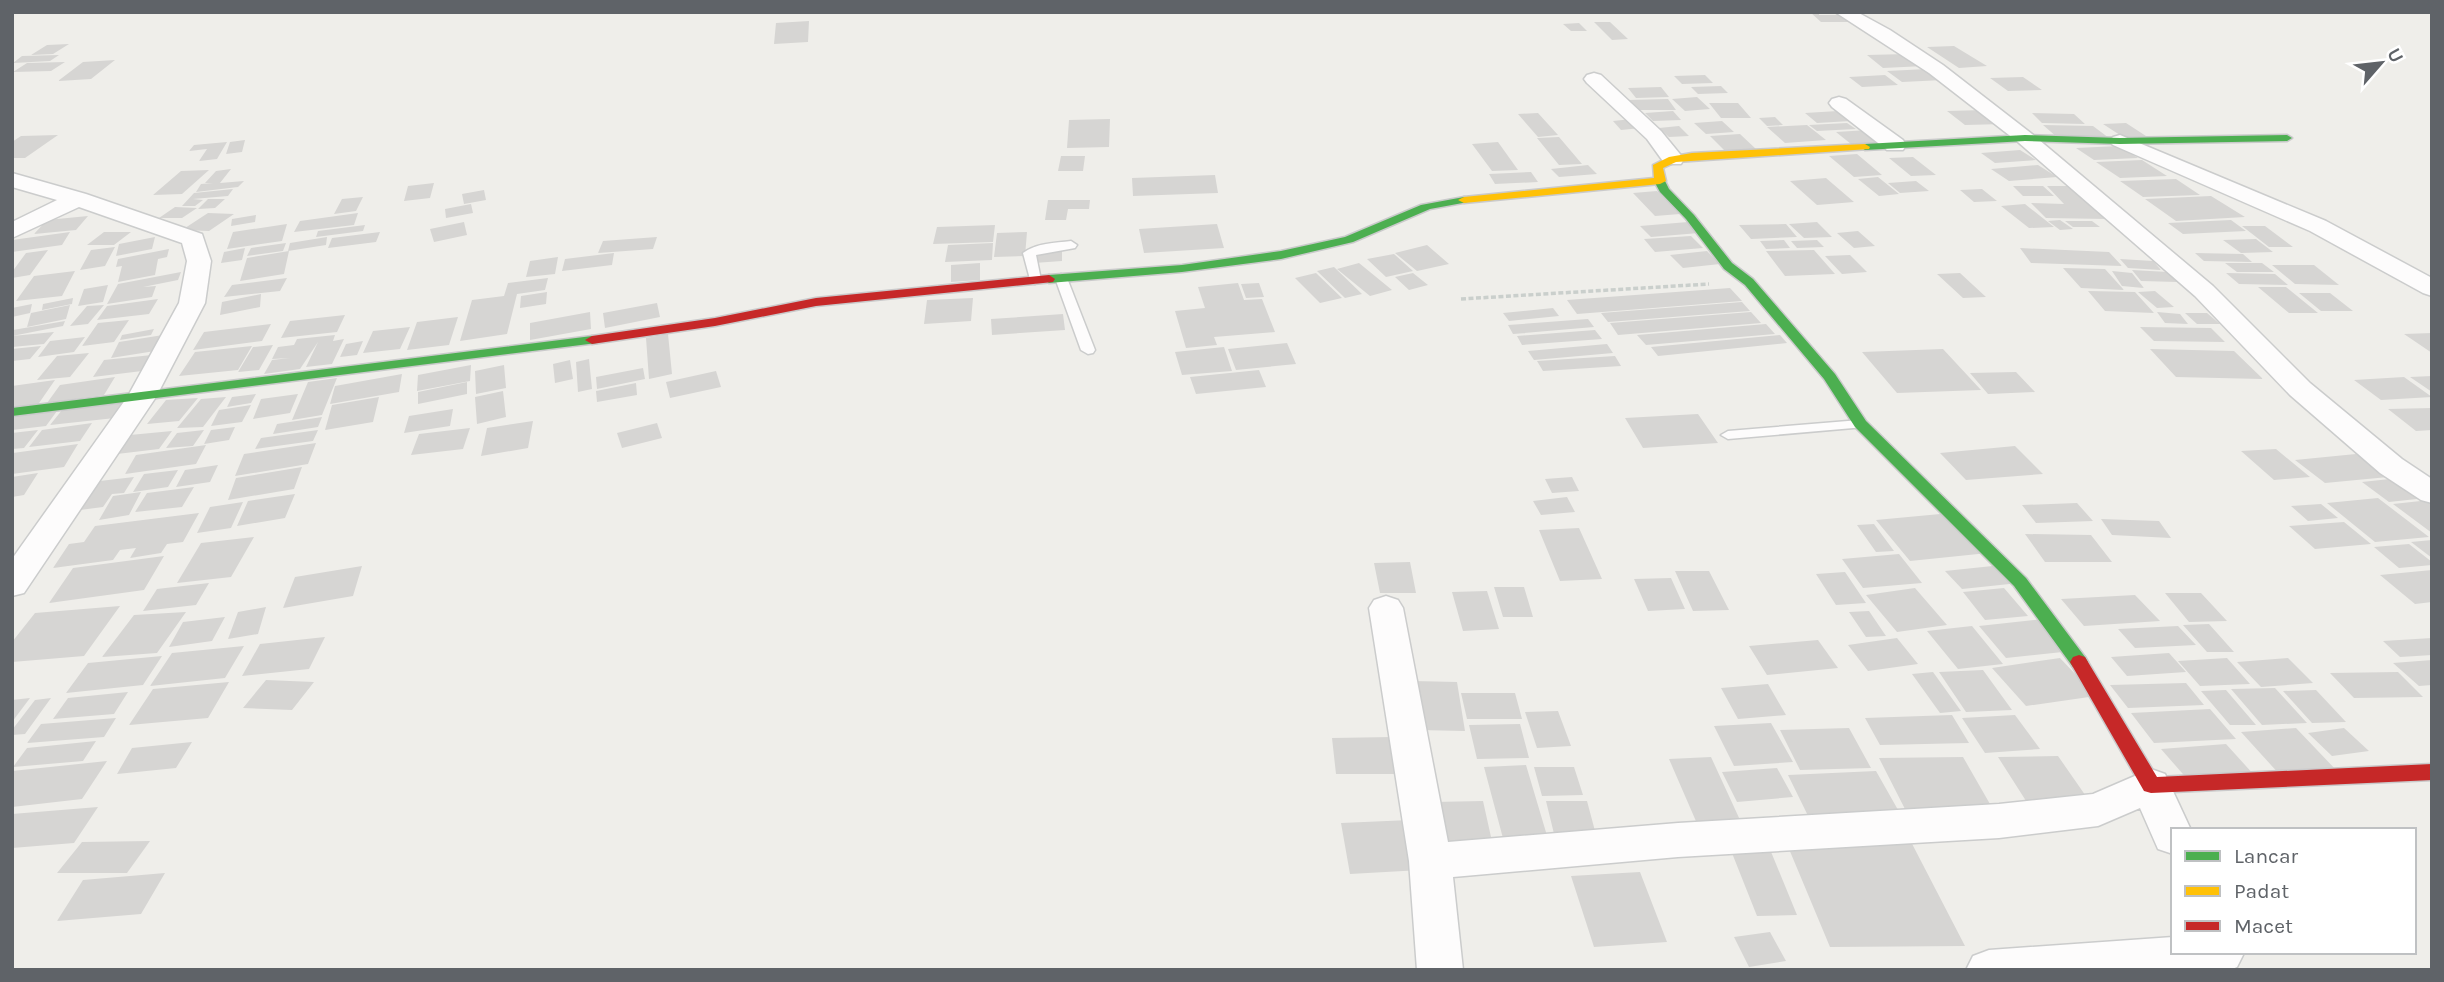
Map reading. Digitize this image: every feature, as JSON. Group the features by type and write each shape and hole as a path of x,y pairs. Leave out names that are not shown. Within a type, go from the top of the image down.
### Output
{"street":[{"path":"1843,12 1884,34 1936,69 2025,138 2203,292 2300,389 2391,466 2432,493"},
{"path":"1594,79 1654,135 1673,159"},
{"path":"1839,103 1895,145"},
{"path":"2171,832 2151,785 2075,654 2020,582 1860,424 1830,377 1749,282 1728,266 1664,190 1657,167 1673,159 2025,138 2120,141 2287,138"},
{"path":"2120,141 2291,213 2432,288"},
{"path":"12,180 78,199 193,239 199,261 192,303 142,397 12,585"},
{"path":"12,412 633,335 816,302 1196,266 1312,247 1367,233 1402,214 1438,202 1660,181"},
{"path":"12,231 78,199"},
{"path":"1386,608 1430,861 1440,970"},
{"path":"1430,861 1678,840 2011,820 2098,810 2151,785 2432,772"},
{"path":"1989,970 2207,954"},
{"path":"2222,954 2232,970"}],"lane":[{"path":"1035,280 1029,253 1071,245"},
{"path":"1061,278 1088,350"},
{"path":"1728,435 1860,424"}],"path":[{"path":"1461,299 1749,282"}],"building":[{"path":"1810,12 1819,12 1819,15 1841,15 1850,22 1821,22"},
{"path":"809,21 808,42 774,44 776,23"},
{"path":"1594,22 1610,22 1628,39 1612,40"},
{"path":"1579,23 1587,31 1571,31 1563,24"},
{"path":"69,44 53,54 31,55 47,45"},
{"path":"1954,46 1987,66 1959,68 1927,47"},
{"path":"1907,54 1924,66 1883,68 1867,55"},
{"path":"59,55 50,61 13,63 22,56"},
{"path":"115,60 91,79 58,81 83,62"},
{"path":"65,62 51,71 13,72 27,63"},
{"path":"1927,69 1943,80 1902,82 1887,71"},
{"path":"1705,75 1713,83 1682,84 1674,76"},
{"path":"1885,75 1898,85 1862,87 1849,77"},
{"path":"2023,77 2042,90 2008,91 1990,78"},
{"path":"1721,86 1728,93 1698,94 1691,87"},
{"path":"1661,87 1669,97 1636,98 1628,88"},
{"path":"1697,97 1710,109 1685,111 1672,99"},
{"path":"1668,99 1676,110 1636,110 1628,100"},
{"path":"1709,103 1738,103 1751,118 1721,118"},
{"path":"1985,110 2004,124 1965,125 1947,111"},
{"path":"1673,111 1681,120 1653,121 1645,113"},
{"path":"1838,111 1851,121 1817,123 1805,113"},
{"path":"1538,113 1558,135 1538,137 1518,114"},
{"path":"2032,113 2074,114 2085,124 2042,123"},
{"path":"1775,117 1783,125 1767,126 1759,118"},
{"path":"1110,119 1109,147 1067,148 1069,120"},
{"path":"1632,119 1641,128 1621,130 1613,121"},
{"path":"1722,121 1734,132 1706,134 1694,123"},
{"path":"1847,123 1856,129 1817,131 1809,125"},
{"path":"2126,123 2146,136 2123,137 2103,124"},
{"path":"1807,125 1826,140 1785,143 1767,127"},
{"path":"2043,125 2093,126 2109,138 2058,138"},
{"path":"1679,126 1689,136 1669,137 1659,128"},
{"path":"1868,130 1883,143 1851,144 1836,132"},
{"path":"1740,134 1757,150 1726,152 1710,136"},
{"path":"58,135 25,158 12,158 12,142 21,136"},
{"path":"1559,137 1582,164 1559,165 1537,138"},
{"path":"245,140 242,152 226,154 230,142"},
{"path":"227,142 217,159 199,161 207,149 189,151 194,145"},
{"path":"1498,142 1518,170 1492,171 1472,144"},
{"path":"2119,146 2138,158 2094,160 2076,148"},
{"path":"2020,150 2036,160 1995,163 1981,153"},
{"path":"1857,154 1882,175 1854,177 1829,156"},
{"path":"1061,156 1085,156 1083,171 1058,171"},
{"path":"1913,157 1936,175 1911,176 1889,158"},
{"path":"2142,160 2167,176 2120,178 2096,162"},
{"path":"1588,165 1597,174 1559,177 1551,169"},
{"path":"2038,165 2057,177 2009,181 1991,169"},
{"path":"231,169 220,183 244,181 238,187 196,192 201,184 213,183 205,183 216,171"},
{"path":"209,170 182,194 153,195 181,171"},
{"path":"1531,172 1538,182 1495,184 1489,174"},
{"path":"1215,175 1218,193 1133,196 1132,178"},
{"path":"1878,177 1899,194 1879,196 1858,179"},
{"path":"1826,178 1854,202 1817,205 1790,181"},
{"path":"2176,179 2200,195 2143,197 2120,181"},
{"path":"1916,181 1929,191 1900,193 1888,183"},
{"path":"434,183 430,198 404,201 408,186"},
{"path":"2013,186 2043,186 2054,196 2023,196"},
{"path":"2047,186 2072,186 2108,219 2046,218 2031,203 2064,204"},
{"path":"233,189 228,196 193,199 203,200 195,206 182,206 194,193"},
{"path":"1982,189 1997,201 1974,202 1960,190"},
{"path":"484,190 486,200 464,204 462,194"},
{"path":"1657,191 1680,214 1655,216 1633,193"},
{"path":"2211,196 2245,217 2176,221 2145,199"},
{"path":"363,197 356,211 334,214 342,199"},
{"path":"208,199 225,199 215,208 198,209"},
{"path":"1048,200 1090,200 1089,209 1068,209 1066,220 1045,220"},
{"path":"471,204 473,213 446,218 445,209"},
{"path":"2025,204 2054,227 2029,228 2001,206"},
{"path":"175,207 197,208 182,218 159,218"},
{"path":"208,213 234,214 209,231 182,230"},
{"path":"358,213 354,225 294,232 300,221"},
{"path":"256,215 255,222 231,226 232,219"},
{"path":"88,216 76,230 34,234 47,220"},
{"path":"2060,220 2073,229 2060,230 2048,221"},
{"path":"2231,220 2246,231 2183,234 2168,223"},
{"path":"2065,221 2092,221 2100,227 2073,227"},
{"path":"464,222 467,235 434,242 430,229"},
{"path":"1688,222 1699,233 1651,237 1640,226"},
{"path":"1817,222 1832,237 1804,238 1789,224"},
{"path":"287,224 282,241 227,249 233,232"},
{"path":"1217,224 1224,248 1144,253 1139,229"},
{"path":"1786,224 1797,237 1751,239 1739,225"},
{"path":"365,225 363,231 316,237 318,231"},
{"path":"995,225 993,242 933,244 937,227"},
{"path":"2242,226 2265,226 2293,247 2269,247"},
{"path":"1858,231 1875,246 1854,248 1837,233"},
{"path":"70,232 62,245 12,252 12,240"},
{"path":"104,232 131,232 114,245 87,245"},
{"path":"380,232 376,242 328,248 332,238"},
{"path":"1027,232 1025,256 994,257 997,233"},
{"path":"1691,236 1703,248 1655,252 1644,239"},
{"path":"155,237 152,249 116,256 119,244"},
{"path":"327,237 326,245 288,251 290,243"},
{"path":"657,237 653,249 598,253 603,241"},
{"path":"2256,239 2273,252 2241,253 2223,240"},
{"path":"1784,240 1790,248 1766,249 1760,241"},
{"path":"1817,240 1824,247 1797,248 1791,241"},
{"path":"286,243 283,251 247,256 251,248"},
{"path":"993,243 992,260 945,262 948,245"},
{"path":"1427,245 1449,264 1417,271 1395,253"},
{"path":"115,247 105,266 80,270 91,250"},
{"path":"245,248 242,260 221,263 224,252"},
{"path":"2020,248 2109,252 2122,266 2031,263"},
{"path":"169,249 167,257 158,259 155,275 118,282 122,266 116,267 118,259"},
{"path":"48,250 30,275 12,278 12,272 26,253"},
{"path":"1814,250 1835,274 1785,276 1766,251"},
{"path":"289,251 284,274 240,281 247,258"},
{"path":"1062,251 1062,261 1034,263 1034,253"},
{"path":"1707,251 1720,264 1683,268 1670,255"},
{"path":"614,253 612,265 562,271 565,259"},
{"path":"2195,253 2243,254 2252,262 2204,261"},
{"path":"1394,254 1413,271 1386,277 1367,259"},
{"path":"1850,255 1867,272 1842,274 1825,256"},
{"path":"558,257 555,274 526,277 530,261"},
{"path":"2120,259 2153,261 2161,270 2128,268"},
{"path":"980,263 980,280 951,282 951,265"},
{"path":"1359,263 1392,290 1370,296 1337,269"},
{"path":"2225,263 2262,263 2274,272 2237,272"},
{"path":"2272,265 2314,265 2339,285 2295,284"},
{"path":"1334,267 1362,294 1345,298 1317,271"},
{"path":"2063,268 2105,269 2124,290 2081,288"},
{"path":"2132,270 2168,272 2178,282 2141,281"},
{"path":"75,271 62,296 16,301 34,276"},
{"path":"2112,271 2132,273 2144,288 2122,286"},
{"path":"181,272 178,280 143,287 156,286 152,297 107,304 118,284"},
{"path":"1316,273 1342,298 1320,303 1295,278"},
{"path":"1413,273 1428,285 1409,290 1395,277"},
{"path":"1960,273 1986,297 1963,298 1937,274"},
{"path":"2226,273 2275,274 2288,285 2239,284"},
{"path":"287,278 280,291 224,297 232,285"},
{"path":"548,278 545,290 517,294 507,334 460,341 472,300 504,296 508,283"},
{"path":"1238,283 1244,300 1262,299 1275,332 1214,337 1217,345 1186,348 1175,311 1205,308 1198,287"},
{"path":"1259,283 1264,297 1246,298 1241,284"},
{"path":"108,285 103,302 78,306 84,289"},
{"path":"2258,287 2286,287 2318,313 2289,313"},
{"path":"1730,288 1742,301 1577,314 1567,300"},
{"path":"2088,291 2135,292 2154,313 2105,311"},
{"path":"2155,291 2174,307 2157,308 2138,292"},
{"path":"547,292 546,304 520,308 521,296"},
{"path":"2299,293 2330,293 2353,311 2321,311"},
{"path":"261,294 260,307 220,315 222,302"},
{"path":"73,298 72,304 42,310 43,304"},
{"path":"973,298 971,321 924,324 927,300"},
{"path":"158,299 149,314 97,320 107,306"},
{"path":"1742,302 1750,311 1608,322 1601,313"},
{"path":"657,303 660,317 605,328 603,313"},
{"path":"32,304 30,313 12,317 12,308"},
{"path":"70,305 66,319 27,327 31,313"},
{"path":"104,305 88,324 70,326 87,306"},
{"path":"1553,308 1559,316 1509,321 1503,313"},
{"path":"590,312 591,329 530,340 530,323"},
{"path":"1751,312 1761,323 1618,335 1610,323"},
{"path":"2157,312 2180,314 2188,324 2165,323"},
{"path":"2185,313 2207,313 2220,324 2197,324"},
{"path":"1063,314 1065,330 992,335 991,319"},
{"path":"345,315 337,332 281,338 290,321"},
{"path":"458,317 449,345 407,350 417,322"},
{"path":"1588,319 1594,327 1513,334 1508,325"},
{"path":"129,320 114,342 82,346 98,323"},
{"path":"65,321 63,326 12,336 13,330"},
{"path":"271,324 262,341 193,350 204,332"},
{"path":"1766,324 1775,334 1646,345 1637,335"},
{"path":"410,327 400,349 363,353 373,331"},
{"path":"2140,327 2211,328 2225,342 2154,341"},
{"path":"154,329 151,335 120,340 122,335"},
{"path":"1595,330 1602,339 1522,345 1517,336"},
{"path":"54,332 44,344 12,347 12,336"},
{"path":"2432,333 2432,353 2404,334"},
{"path":"668,334 672,374 649,379 646,338"},
{"path":"163,335 155,351 111,358 119,342"},
{"path":"335,335 333,341 344,339 332,364 306,367 318,342 300,369 264,374 272,360 290,358 272,359 278,347 294,345 297,339"},
{"path":"1780,335 1787,343 1658,356 1651,347"},
{"path":"85,337 74,352 38,357 50,341"},
{"path":"363,341 357,355 340,357 346,344"},
{"path":"1287,343 1296,364 1236,370 1228,349"},
{"path":"1607,344 1613,353 1534,360 1528,351"},
{"path":"273,345 259,370 238,372 253,347"},
{"path":"41,346 30,359 12,361 12,349"},
{"path":"252,346 238,370 179,376 195,352"},
{"path":"1224,347 1232,371 1182,375 1175,352"},
{"path":"1943,349 1981,390 1897,393 1862,352"},
{"path":"2150,349 2234,351 2263,379 2176,377"},
{"path":"89,353 70,377 37,380 57,356"},
{"path":"152,355 142,371 93,377 104,360"},
{"path":"1615,356 1621,366 1543,371 1537,361"},
{"path":"589,359 592,389 578,392 576,362"},
{"path":"570,360 573,379 555,383 553,364"},
{"path":"471,365 470,381 417,391 418,375"},
{"path":"504,365 506,388 476,394 475,371"},
{"path":"643,368 645,379 597,389 596,377"},
{"path":"1259,370 1266,387 1196,394 1190,377"},
{"path":"716,371 721,387 670,398 666,382"},
{"path":"2016,372 2035,392 1988,394 1970,373"},
{"path":"402,374 399,392 330,404 335,386"},
{"path":"2432,376 2432,392 2410,377"},
{"path":"115,377 104,395 47,403 60,385"},
{"path":"2404,377 2432,397 2381,400 2354,380"},
{"path":"337,378 322,415 292,420 308,382"},
{"path":"55,380 37,406 12,409 12,386"},
{"path":"467,382 467,394 418,404 418,392"},
{"path":"636,383 637,395 597,402 596,391"},
{"path":"503,391 506,417 477,424 475,397"},
{"path":"256,394 251,403 227,407 232,397"},
{"path":"298,394 290,413 253,419 261,399"},
{"path":"226,397 203,427 177,428 201,399"},
{"path":"379,397 373,422 325,430 332,405"},
{"path":"198,398 179,421 147,424 166,400"},
{"path":"126,403 115,418 50,425 62,410"},
{"path":"251,405 242,422 211,426 219,410"},
{"path":"2432,408 2432,430 2416,431 2388,409"},
{"path":"453,409 450,426 404,433 409,416"},
{"path":"57,411 46,426 12,430 12,416"},
{"path":"1698,414 1718,443 1643,448 1625,418"},
{"path":"322,417 318,427 273,434 277,424"},
{"path":"533,421 528,448 481,456 487,428"},
{"path":"92,423 80,441 29,447 42,430"},
{"path":"657,423 662,438 622,448 617,433"},
{"path":"235,427 229,440 204,444 211,430"},
{"path":"470,428 463,449 411,455 419,434"},
{"path":"38,430 24,448 12,449 12,433"},
{"path":"204,430 193,446 166,448 177,433"},
{"path":"318,430 313,441 255,449 261,438"},
{"path":"172,431 159,449 117,454 130,435"},
{"path":"316,443 308,464 235,476 244,454"},
{"path":"78,444 64,467 12,474 13,453"},
{"path":"206,445 196,464 125,474 136,455"},
{"path":"2015,446 2043,474 1966,480 1940,453"},
{"path":"2276,449 2310,477 2274,480 2241,451"},
{"path":"2356,454 2388,477 2325,483 2295,460"},
{"path":"218,465 210,482 176,487 185,470"},
{"path":"302,467 294,489 228,500 236,478"},
{"path":"178,470 168,487 133,492 144,474"},
{"path":"38,473 24,495 12,497 12,477"},
{"path":"134,477 124,493 112,494 103,507 80,510 100,481"},
{"path":"1572,477 1579,491 1552,493 1545,479"},
{"path":"2399,478 2426,498 2389,502 2362,482"},
{"path":"194,487 182,507 135,512 147,493"},
{"path":"141,492 129,515 99,520 113,496"},
{"path":"295,494 285,518 237,526 248,501"},
{"path":"1567,497 1575,512 1541,515 1533,501"},
{"path":"2378,498 2429,537 2375,542 2327,503"},
{"path":"2430,500 2432,533 2393,504"},
{"path":"243,502 231,528 197,533 210,507"},
{"path":"2077,503 2093,521 2036,523 2022,505"},
{"path":"2321,504 2338,518 2308,521 2291,506"},
{"path":"199,513 183,542 167,544 161,553 130,558 136,548 120,550 113,560 53,568 69,544 84,542 95,526"},
{"path":"1951,513 1988,553 1910,561 1876,520"},
{"path":"2101,519 2159,521 2171,538 2112,535"},
{"path":"2344,522 2371,544 2315,549 2289,526"},
{"path":"1874,524 1894,551 1876,552 1857,525"},
{"path":"1579,528 1602,579 1560,581 1539,530"},
{"path":"2025,534 2091,535 2112,562 2045,562"},
{"path":"254,537 231,577 177,583 201,543"},
{"path":"2432,540 2432,558 2411,542"},
{"path":"2409,544 2432,562 2432,565 2399,568 2374,547"},
{"path":"1899,554 1922,583 1863,588 1842,559"},
{"path":"164,556 144,590 49,603 73,568"},
{"path":"1410,562 1416,593 1380,593 1374,563"},
{"path":"2002,565 2019,583 1962,589 1945,571"},
{"path":"362,566 353,596 283,608 295,577"},
{"path":"2432,570 2432,602 2415,604 2380,575"},
{"path":"1675,571 1709,571 1729,610 1693,611"},
{"path":"1845,572 1866,603 1836,605 1816,574"},
{"path":"1671,578 1685,609 1648,611 1634,579"},
{"path":"209,583 196,605 143,611 157,589"},
{"path":"1494,587 1524,587 1533,617 1503,617"},
{"path":"1915,588 1947,625 1897,632 1866,595"},
{"path":"2004,588 2028,616 1985,620 1963,592"},
{"path":"1487,591 1499,629 1463,631 1452,592"},
{"path":"2165,593 2201,593 2227,621 2189,622"},
{"path":"2135,595 2160,621 2084,626 2061,599"},
{"path":"120,606 84,656 12,662 12,642 35,613"},
{"path":"266,607 258,634 228,639 238,612"},
{"path":"1869,611 1886,636 1866,637 1849,612"},
{"path":"186,612 157,653 102,657 134,615"},
{"path":"225,617 212,641 169,647 183,622"},
{"path":"2043,619 2072,651 2006,658 1979,626"},
{"path":"2209,624 2234,652 2207,652 2183,625"},
{"path":"1972,626 2003,664 1958,669 1927,631"},
{"path":"2178,626 2196,645 2135,648 2118,629"},
{"path":"325,637 309,669 242,676 260,644"},
{"path":"1897,638 1918,664 1868,671 1848,645"},
{"path":"2432,638 2432,655 2400,657 2383,641"},
{"path":"1818,640 1838,668 1767,675 1749,646"},
{"path":"244,646 225,678 150,686 172,653"},
{"path":"2169,653 2186,672 2127,676 2111,657"},
{"path":"162,656 143,685 66,693 88,663"},
{"path":"2060,658 2096,696 2026,706 1992,668"},
{"path":"2227,658 2250,684 2200,686 2178,661"},
{"path":"2288,658 2313,683 2261,687 2237,662"},
{"path":"2432,660 2432,685 2419,686 2393,663"},
{"path":"1983,670 2012,710 1966,712 1939,672"},
{"path":"1933,672 1961,711 1940,713 1912,674"},
{"path":"2398,672 2423,697 2354,698 2330,673"},
{"path":"266,680 314,682 292,710 243,708"},
{"path":"1413,681 1457,682 1465,731 1418,730"},
{"path":"229,682 208,718 129,725 153,689"},
{"path":"2186,683 2204,705 2128,708 2110,685"},
{"path":"1768,684 1786,715 1738,719 1721,688"},
{"path":"2275,688 2307,723 2262,725 2231,689"},
{"path":"2226,690 2256,725 2230,725 2201,691"},
{"path":"2316,690 2346,722 2312,723 2283,691"},
{"path":"128,692 114,714 53,719 68,698"},
{"path":"1461,693 1515,693 1522,719 1467,719"},
{"path":"30,698 12,722 12,700"},
{"path":"51,698 25,734 12,735 12,730 35,700"},
{"path":"2210,709 2236,739 2154,743 2131,713"},
{"path":"1558,711 1571,746 1537,748 1525,712"},
{"path":"1952,715 1969,743 1880,745 1865,718"},
{"path":"2015,715 2040,749 1985,753 1962,718"},
{"path":"116,718 104,737 27,743 41,724"},
{"path":"1771,723 1793,762 1734,766 1714,726"},
{"path":"1520,724 1529,758 1477,759 1469,725"},
{"path":"1849,728 1871,768 1800,770 1780,730"},
{"path":"2296,728 2338,772 2281,776 2241,732"},
{"path":"2344,728 2369,751 2332,756 2308,733"},
{"path":"1392,737 1398,774 1336,774 1332,738"},
{"path":"96,741 83,761 13,767 27,748"},
{"path":"192,742 176,768 117,774 132,748"},
{"path":"2226,744 2255,776 2189,781 2161,749"},
{"path":"2058,756 2090,802 2028,804 1998,757"},
{"path":"1711,757 1746,833 1702,835 1669,759"},
{"path":"1963,757 1994,811 1906,811 1879,758"},
{"path":"107,761 82,799 12,807 12,771"},
{"path":"1526,765 1548,839 1504,842 1484,767"},
{"path":"1534,767 1574,767 1583,795 1542,796"},
{"path":"1777,768 1793,797 1737,802 1722,772"},
{"path":"1876,771 1906,824 1814,828 1788,775"},
{"path":"1483,801 1495,855 1443,857 1433,802"},
{"path":"1546,801 1587,801 1599,846 1557,846"},
{"path":"98,807 74,843 12,848 12,814"},
{"path":"1410,820 1421,870 1350,874 1341,823"},
{"path":"1908,836 1965,946 1830,947 1784,837"},
{"path":"150,841 127,873 57,873 82,842"},
{"path":"1767,842 1797,915 1757,916 1728,843"},
{"path":"1640,872 1667,942 1594,947 1571,876"},
{"path":"165,873 141,914 57,921 83,880"},
{"path":"1770,932 1786,961 1749,967 1734,937"}],"traffic: fast":[{"path":"1865,147 2025,138 2120,141 2287,138"},
{"path":"1660,181 1664,190 1690,217 1728,266 1749,282 1830,377 1860,424 2020,582 2079,662"},
{"path":"1049,279 1182,269 1281,255 1349,240 1425,207 1464,200"},
{"path":"12,412 592,340"}],"traffic: slow":[{"path":"1464,200 1660,181 1657,167 1673,159 1692,156 1865,147"}],"traffic: jam":[{"path":"592,340 715,322 816,302 1049,279"},
{"path":"2079,662 2151,785 2432,772"}]}
